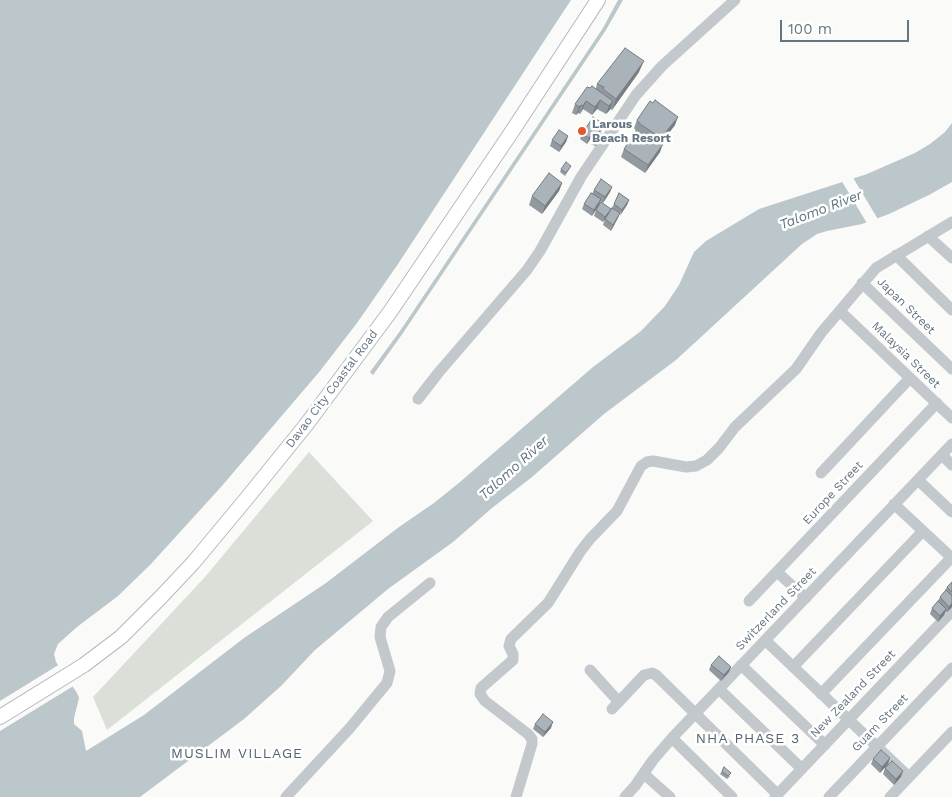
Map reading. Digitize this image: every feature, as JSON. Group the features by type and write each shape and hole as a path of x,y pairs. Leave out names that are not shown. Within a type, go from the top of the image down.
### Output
{"main road":[{"name":"Davao City Coastal Road","path":"0,716 84,665 121,637 161,597 247,498 312,417 390,312 508,138 598,0"}],"street":[{"path":"418,399 527,270 540,251 590,163 636,95 674,54 735,0"},
{"path":"516,797 532,740 528,734 485,701 480,691 482,686 512,660 513,654 509,646 511,639 548,603 580,552 617,511 641,466 653,461 686,467 696,466 707,460 735,427 796,369 821,333 841,312 862,283 876,268 896,254 952,222"},
{"path":"928,236 952,258"},
{"path":"896,254 952,310"},
{"name":"Japan Street","path":"862,283 952,370"},
{"name":"Malaysia Street","path":"841,312 952,418"},
{"path":"822,473 910,378"},
{"name":"Europe Street","path":"750,601 937,403"},
{"name":"Switzerland Street","path":"625,797 672,738 952,444"},
{"path":"942,455 952,465"},
{"path":"918,480 952,512"},
{"path":"822,694 952,558 894,504"},
{"path":"794,667 923,531"},
{"path":"777,572 806,598"},
{"path":"286,797 349,729 387,683 390,671 380,637 381,627 388,617 430,583"},
{"name":"New Zealand Street","path":"776,796 952,611"},
{"path":"765,640 909,777"},
{"path":"741,665 825,745"},
{"name":"Guam Street","path":"828,797 952,668"},
{"path":"590,670 616,706 640,678 652,673 656,675 776,796"},
{"path":"718,689 802,768"},
{"path":"890,797 952,732"},
{"path":"672,738 732,797"},
{"path":"644,774 670,797"}],"shaded area":[{"path":"309,452 373,521 107,730 93,697 205,577"}],"water":[{"name":"Talomo River","path":"0,0 571,0 398,264 357,323 320,371 221,487 150,565 118,596 58,644 54,654 56,662 79,698 74,724 82,731 86,751 144,715 244,638 326,583 460,482 593,367 641,331 665,306 679,285 694,252 706,241 759,209 867,174 915,153 945,132 952,123 952,182 889,214 862,224 817,234 802,244 676,360 604,414 532,477 453,542 388,589 315,650 281,686 244,719 140,797 0,797"},
{"path":"618,0 623,0 606,30 373,375 370,372 400,331 603,28"}],"pier":[{"path":"852,176 879,221 868,225 841,180"},
{"path":"60,664 75,685 0,731 0,701"}],"building":[{"path":"625,48 644,61 616,99 603,89 604,87 597,84"},
{"path":"592,86 613,101 609,106 600,100 595,107 586,101 583,106 579,107 575,104 587,87 590,88"},
{"path":"655,100 678,117 661,138 637,120 650,101 653,103"},
{"path":"593,117 604,124 599,132 603,135 597,141 593,138 597,134 593,132 589,138 582,134"},
{"path":"559,130 568,136 561,146 552,140"},
{"path":"636,131 647,137 649,135 663,144 648,165 624,149"},
{"path":"566,162 571,166 566,173 561,169"},
{"path":"549,173 562,183 545,206 532,196"},
{"path":"601,179 612,187 605,197 594,190"},
{"path":"591,193 601,199 594,210 584,204"},
{"path":"619,193 629,200 622,210 614,204"},
{"path":"601,202 611,209 605,217 596,210"},
{"path":"612,208 620,213 613,225 605,219"},
{"path":"952,582 952,592 947,587"},
{"path":"946,590 952,596 952,603 949,607 940,597"},
{"path":"938,601 946,609 940,616 932,608"},
{"path":"719,656 731,667 724,675 711,665"},
{"path":"543,714 553,722 545,732 535,724"},
{"path":"881,750 890,758 882,767 873,759"},
{"path":"892,761 903,771 896,779 885,768"},
{"path":"724,767 731,773 728,776 722,771"}],"place":[{"name":"Larous Beach Resort","path":"582,131"}],"district":[{"name":"NHA PHASE 3","path":"748,739"},
{"name":"MUSLIM VILLAGE","path":"237,754"}]}
